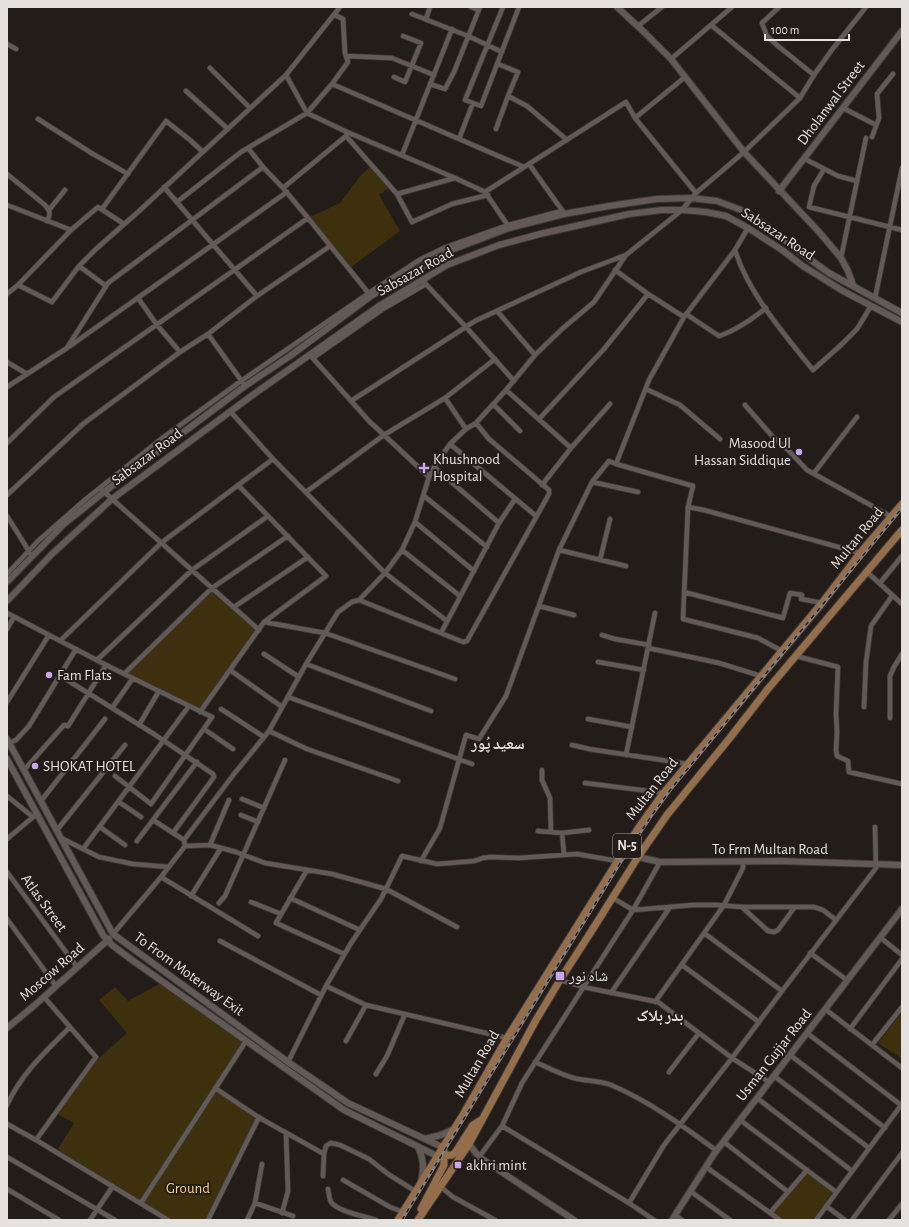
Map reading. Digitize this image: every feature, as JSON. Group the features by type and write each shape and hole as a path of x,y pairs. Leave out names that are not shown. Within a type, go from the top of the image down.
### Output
{"main road":[{"path":"617,7 671,59 744,152 820,233 841,258 853,285"},
{"name":"Dholanwal Street","path":"780,191 902,31"},
{"name":"Sabsazar Road","path":"7,581 31,553 102,490 243,384 290,356 370,294 451,250 508,226 563,213 656,199 694,195 717,201 741,210 765,225 836,277 901,311"},
{"name":"Sabsazar Road","path":"7,601 52,554 112,499 230,411 296,364 312,357 379,306 424,282 447,265 499,245 629,214 662,210 706,212 726,216 748,228 834,286 902,322"},
{"path":"834,286 836,277"},
{"path":"290,356 296,364"},
{"name":"Multan Road","path":"398,1220 421,1182 441,1156 442,1147 507,1038 639,827 664,793 822,603 860,553 902,504"},
{"name":"Multan Road","path":"418,1219 469,1144 536,1020 560,980 667,814 767,690 902,530"},
{"name":"To From Moterway Exit","path":"8,741 113,934 288,1062 348,1103 442,1147"},
{"name":"To From Moterway Exit","path":"7,759 35,816 107,940 132,960 344,1110 418,1147 441,1156"},
{"name":"To Frm Multan Road","path":"638,857 660,862 780,861 902,865"},
{"name":"Usman Gujjar Road","path":"673,1218 716,1151 902,909"},
{"name":"Moscow Road","path":"7,1028 113,934"},
{"path":"418,1219 422,1207 444,1165 441,1156 452,1155 455,1153 473,1125 483,1119"},
{"path":"425,1139 441,1136 454,1129"},
{"path":"469,1144 479,1157 574,1220"},
{"path":"418,1147 422,1156 424,1168 421,1182"}],"street":[{"path":"18,285 52,302 79,266 96,249 286,75 340,7"},
{"path":"426,19 430,7"},
{"path":"430,84 445,90 454,72 479,8 471,7"},
{"path":"504,7 465,100 480,106 498,64 519,7"},
{"path":"638,26 662,7"},
{"path":"671,59 732,7"},
{"path":"779,7 762,23 767,36 814,74"},
{"path":"184,840 269,731 299,676 338,612 352,602 359,600 385,573 402,550 415,522 429,477 450,444 476,422 536,355 594,302 626,255 682,210 694,195 744,152 800,98 814,74 866,7"},
{"path":"412,14 452,29 502,52"},
{"path":"177,202 248,148 307,113 332,84 348,62 345,53 343,19 335,15"},
{"path":"711,25 800,98"},
{"path":"402,155 452,29"},
{"path":"394,77 406,82 421,43 403,36"},
{"path":"7,44 16,48"},
{"path":"346,56 392,58 434,75"},
{"path":"496,129 518,72 498,64"},
{"path":"210,68 250,108"},
{"path":"872,137 879,118 877,94 893,74"},
{"path":"286,75 307,113 347,134 402,155 487,193 508,226"},
{"path":"635,118 685,77"},
{"path":"332,84 524,167"},
{"path":"186,91 228,129"},
{"path":"508,96 527,106 567,140"},
{"path":"347,134 397,194 412,222 452,204 487,193 524,167 626,102 635,118 694,195"},
{"path":"459,139 473,103"},
{"path":"843,108 876,125"},
{"path":"38,119 128,174"},
{"path":"102,209 166,121 203,152"},
{"path":"7,387 67,348 213,244 285,190 347,134"},
{"path":"841,258 866,138"},
{"path":"208,334 243,384 370,294 285,190 263,167 248,148"},
{"path":"805,159 838,176 857,181"},
{"path":"529,164 563,213"},
{"path":"67,348 108,283 123,270 263,167"},
{"path":"875,298 890,227 900,190 902,168"},
{"path":"824,169 814,186 809,207 902,230"},
{"path":"7,174 45,205 49,210 50,216 47,221"},
{"path":"397,194 455,178"},
{"path":"164,187 258,296"},
{"path":"49,210 65,190"},
{"path":"7,205 71,230"},
{"path":"7,294 18,285 71,230 98,207 124,224"},
{"path":"7,443 54,397 308,218"},
{"path":"616,464 649,380 685,316 735,250 748,228"},
{"path":"7,495 83,424 180,352 208,334 258,296 330,246"},
{"path":"735,250 746,278 766,308 813,370 857,329 871,306"},
{"path":"351,401 475,321 581,272 626,255"},
{"path":"79,266 106,286"},
{"path":"615,270 648,294 719,336 731,332 743,325 766,308"},
{"path":"424,282 514,381"},
{"path":"539,419 604,349 648,294"},
{"path":"138,298 157,325 180,352"},
{"path":"497,311 536,355"},
{"path":"312,357 370,421 429,477"},
{"path":"306,492 384,435 445,398 495,359"},
{"path":"7,362 27,374"},
{"path":"646,389 680,405 720,439"},
{"path":"506,390 571,448"},
{"path":"445,398 466,429"},
{"path":"493,404 520,431"},
{"path":"542,485 571,448 610,404"},
{"path":"745,406 773,438 807,470 892,517"},
{"path":"230,411 273,459 385,573 447,621"},
{"path":"814,473 857,417"},
{"path":"359,600 463,642 468,640 548,494 548,490 489,438 476,422"},
{"path":"450,444 536,516"},
{"path":"60,641 161,543 273,459"},
{"path":"422,861 440,828 466,735 479,739 506,696 559,550 592,482 609,461 693,486 688,507 683,619 758,638 782,651"},
{"path":"434,467 499,523"},
{"path":"592,482 638,492"},
{"path":"200,712 264,622 326,576 238,485"},
{"path":"102,490 259,630"},
{"path":"424,496 487,547"},
{"path":"441,633 499,523 515,499"},
{"path":"688,507 711,511 860,553"},
{"path":"7,516 31,553 7,574"},
{"path":"97,660 192,570 268,516"},
{"path":"600,560 610,519"},
{"path":"415,522 474,571"},
{"path":"124,674 212,588 288,536"},
{"path":"402,550 460,596"},
{"path":"559,550 626,566"},
{"path":"880,584 902,556"},
{"path":"234,607 308,557"},
{"path":"866,572 902,604"},
{"path":"684,592 783,618 790,593 802,595 801,598 822,603"},
{"path":"864,706 866,662 871,626 892,596"},
{"path":"538,606 574,615"},
{"path":"7,613 212,718 151,804 114,776"},
{"path":"626,755 655,613"},
{"path":"7,629 14,617"},
{"path":"264,622 325,633 455,679"},
{"path":"7,702 49,635"},
{"path":"602,635 648,647 714,661 761,676"},
{"path":"8,741 16,740 29,726 76,649"},
{"path":"264,654 299,676"},
{"path":"890,718 890,676 902,654"},
{"path":"796,656 838,667 836,756 848,761 849,772 902,784"},
{"path":"598,662 644,670"},
{"path":"24,770 64,725 68,726 106,664"},
{"path":"306,664 431,711"},
{"path":"230,670 282,707"},
{"path":"59,675 212,772 214,777 173,833"},
{"path":"112,708 133,678"},
{"path":"140,725 159,691"},
{"path":"288,697 472,764"},
{"path":"83,849 130,788 163,740 189,706"},
{"path":"221,709 264,737"},
{"path":"41,801 105,719"},
{"path":"588,719 632,727"},
{"path":"204,728 233,749"},
{"path":"269,731 307,749 398,781"},
{"path":"57,830 125,745"},
{"path":"572,745 688,764"},
{"path":"219,904 225,896 285,760"},
{"path":"137,841 197,762"},
{"path":"542,770 542,780 550,798 551,832"},
{"path":"585,783 664,793"},
{"path":"7,796 35,816 7,839"},
{"path":"242,799 264,808"},
{"path":"210,845 229,800"},
{"path":"119,802 140,817"},
{"path":"240,815 258,822"},
{"path":"153,820 184,840 186,846"},
{"path":"100,827 124,845"},
{"path":"629,1203 664,1145 876,868 875,827"},
{"path":"538,830 562,833 588,830"},
{"path":"562,833 564,854"},
{"path":"61,838 99,856 133,864 169,867"},
{"path":"113,934 186,846 210,845 265,863 332,874 386,889 457,927"},
{"path":"191,896 221,848"},
{"path":"288,1062 321,995 344,954 381,899 402,856 436,864 474,861 483,858 519,858 564,854 577,854 617,861"},
{"path":"479,1157 502,1126 522,1083 634,910 660,862"},
{"path":"655,1002 724,905 743,868 743,862"},
{"path":"308,870 276,923 344,954"},
{"name":"Atlas Street","path":"7,872 77,967"},
{"path":"161,878 258,936"},
{"path":"290,898 360,930"},
{"path":"613,898 634,910 693,905 819,908 836,920"},
{"path":"251,902 281,914"},
{"path":"611,993 670,907"},
{"path":"742,907 768,931 771,932 778,930 794,908"},
{"path":"7,919 56,986"},
{"path":"704,933 782,990"},
{"path":"881,938 902,955"},
{"path":"220,941 321,995"},
{"path":"810,953 847,980"},
{"path":"850,1029 902,959"},
{"path":"682,964 759,1022"},
{"path":"560,980 583,988 658,1002 732,1058 769,1082"},
{"path":"326,986 366,1005 507,1038"},
{"path":"36,1140 96,1057 44,996"},
{"path":"346,1041 366,1005"},
{"path":"872,1045 902,1007"},
{"path":"825,1009 902,1068"},
{"path":"376,1074 387,1056 405,1014"},
{"path":"7,1105 10,1098 32,1066 70,1026"},
{"path":"669,1072 700,1033"},
{"path":"807,1033 902,1105 816,1220"},
{"path":"141,1203 246,1041"},
{"path":"790,1055 884,1128"},
{"path":"535,1062 576,1079 609,1084 641,1100 680,1124 716,1151"},
{"path":"774,1076 869,1148"},
{"path":"215,1088 258,1117 324,1154"},
{"path":"757,1098 852,1171"},
{"path":"208,1220 258,1117"},
{"path":"740,1120 836,1192"},
{"path":"7,1124 168,1220"},
{"path":"502,1126 629,1203 654,1220"},
{"path":"282,1213 288,1191 286,1133"},
{"path":"724,1142 788,1192"},
{"path":"322,1176 326,1146 331,1143 340,1145 369,1159 388,1174 415,1191"},
{"path":"852,1220 902,1152"},
{"path":"7,1156 115,1220"},
{"path":"247,1220 255,1203 262,1164"},
{"path":"706,1166 780,1220"},
{"path":"770,1213 807,1170"},
{"path":"343,1180 390,1207 403,1212"},
{"path":"90,1220 113,1186"},
{"path":"441,1187 453,1197 495,1220"},
{"path":"7,1188 59,1220"},
{"path":"328,1189 331,1201 335,1206 376,1220"},
{"path":"690,1191 730,1220"},
{"path":"255,1203 292,1216"},
{"path":"889,1220 902,1204"},
{"path":"826,1206 845,1220"},
{"path":"673,1218 682,1220"}],"green space":[{"path":"374,163 391,186 379,195 400,231 350,268 308,218 340,203 361,175"},
{"path":"211,587 259,630 200,712 124,674"},
{"name":"Ground","path":"163,982 246,1041 215,1088 259,1117 208,1220 168,1220 56,1152 74,1123 55,1113 96,1057 98,1059 127,1033 99,1000 115,987 128,1001"},
{"path":"902,1012 902,1059 878,1043"},
{"path":"807,1173 832,1193 812,1220 783,1220 773,1213"}],"railway":[{"path":"402,1220 617,868 652,815 671,789 902,508"}],"place":[{"name":"Masood Ul Hassan Siddique","path":"799,452"},
{"name":"Khushnood Hospital","path":"424,468"},
{"name":"Fam Flats","path":"49,675"},
{"name":"SHOKAT HOTEL","path":"35,766"},
{"name":"شاہ نور","path":"560,976"},
{"name":"akhri mint","path":"458,1165"}],"district":[{"name":"سعید پُور","path":"498,744"},
{"name":"بدر بلاک","path":"660,1016"}]}
